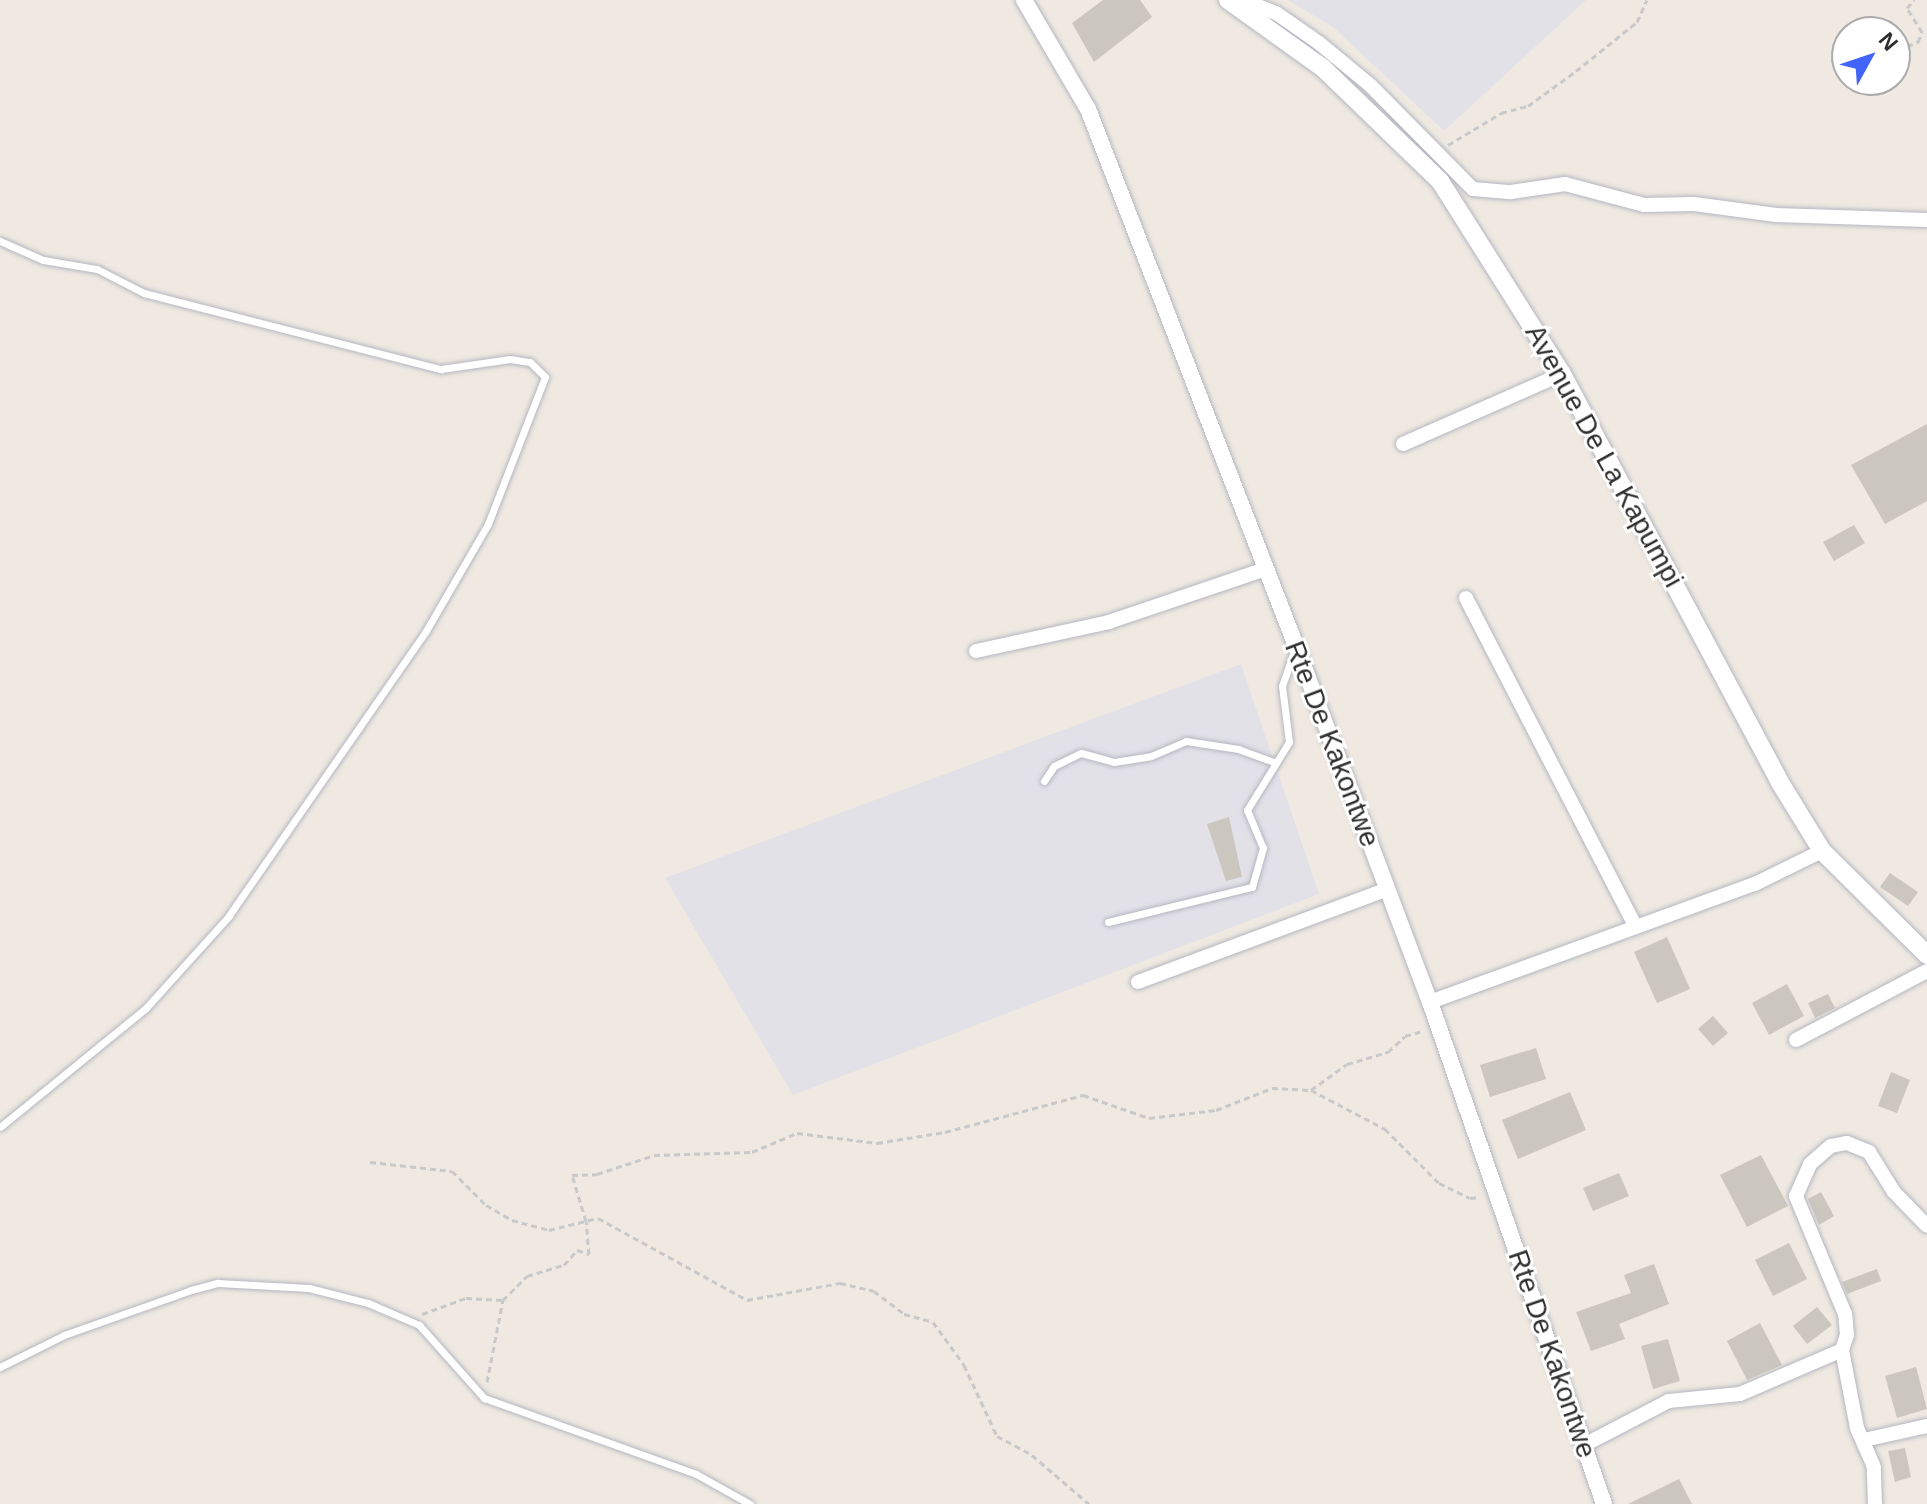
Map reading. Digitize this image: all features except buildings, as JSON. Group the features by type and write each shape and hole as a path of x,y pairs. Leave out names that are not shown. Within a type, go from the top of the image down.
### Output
{"main road":[{"name":"Avenue De La Kapumpi","path":"1228,0 1323,68 1440,181 1562,374 1779,781 1822,851 1927,955"}],"street":[{"name":"Rte De Kakontwe","path":"1024,0 1088,109 1263,570 1296,646 1430,1002 1436,1027 1604,1504"},
{"path":"1243,0 1276,13 1319,43 1437,151 1473,189 1511,192 1565,184 1644,205 1927,220"},
{"path":"1403,444 1562,374"},
{"path":"976,651 1109,622 1263,570"},
{"path":"1466,598 1636,927"},
{"path":"1430,1002 1755,884 1822,851"},
{"path":"1138,982 1388,889"},
{"path":"1796,1040 1927,971"},
{"path":"1875,1504 1874,1467 1864,1440 1842,1350 1847,1335 1845,1314 1796,1196 1810,1164 1831,1146 1847,1143 1869,1152 1894,1192 1927,1226"},
{"path":"1584,1445 1669,1401 1740,1394 1842,1350"},
{"path":"1864,1440 1927,1426"}],"lane":[{"path":"0,241 43,260 97,269 144,293 441,369 510,359 530,362 545,377 488,524 426,631 229,916 146,1008 0,1127"},
{"path":"1108,922 1252,887 1263,848 1247,810 1289,742 1282,686 1296,646"},
{"path":"1044,781 1054,766 1081,753 1114,762 1151,756 1186,741 1238,749 1274,762"},
{"path":"0,1367 64,1335 218,1283 309,1288 409,1319 431,1334 484,1398 696,1474 750,1504"}],"path":[{"path":"1437,151 1501,113 1528,106 1637,22 1647,0"},
{"path":"1911,45 1918,42 1922,32 1907,8 1914,0"},
{"path":"1311,1090 1347,1064 1436,1027"},
{"path":"484,1398 503,1300 527,1276 564,1265 577,1250 589,1254 586,1221 572,1175 597,1174 654,1155 752,1152 797,1133 877,1143 945,1132 1083,1095 1149,1118 1216,1110 1272,1088 1311,1090 1385,1129 1439,1183 1470,1198 1497,1196"},
{"path":"370,1162 452,1171 486,1205 512,1220 549,1230 598,1218 747,1300 840,1283 874,1291 904,1314 933,1322 964,1365 997,1436 1032,1455 1089,1504"},
{"path":"409,1319 466,1298 503,1300"}],"shaded area":[{"path":"1288,0 1586,0 1444,131 1333,27"},
{"path":"1241,664 1319,894 793,1095 665,878"}]}
